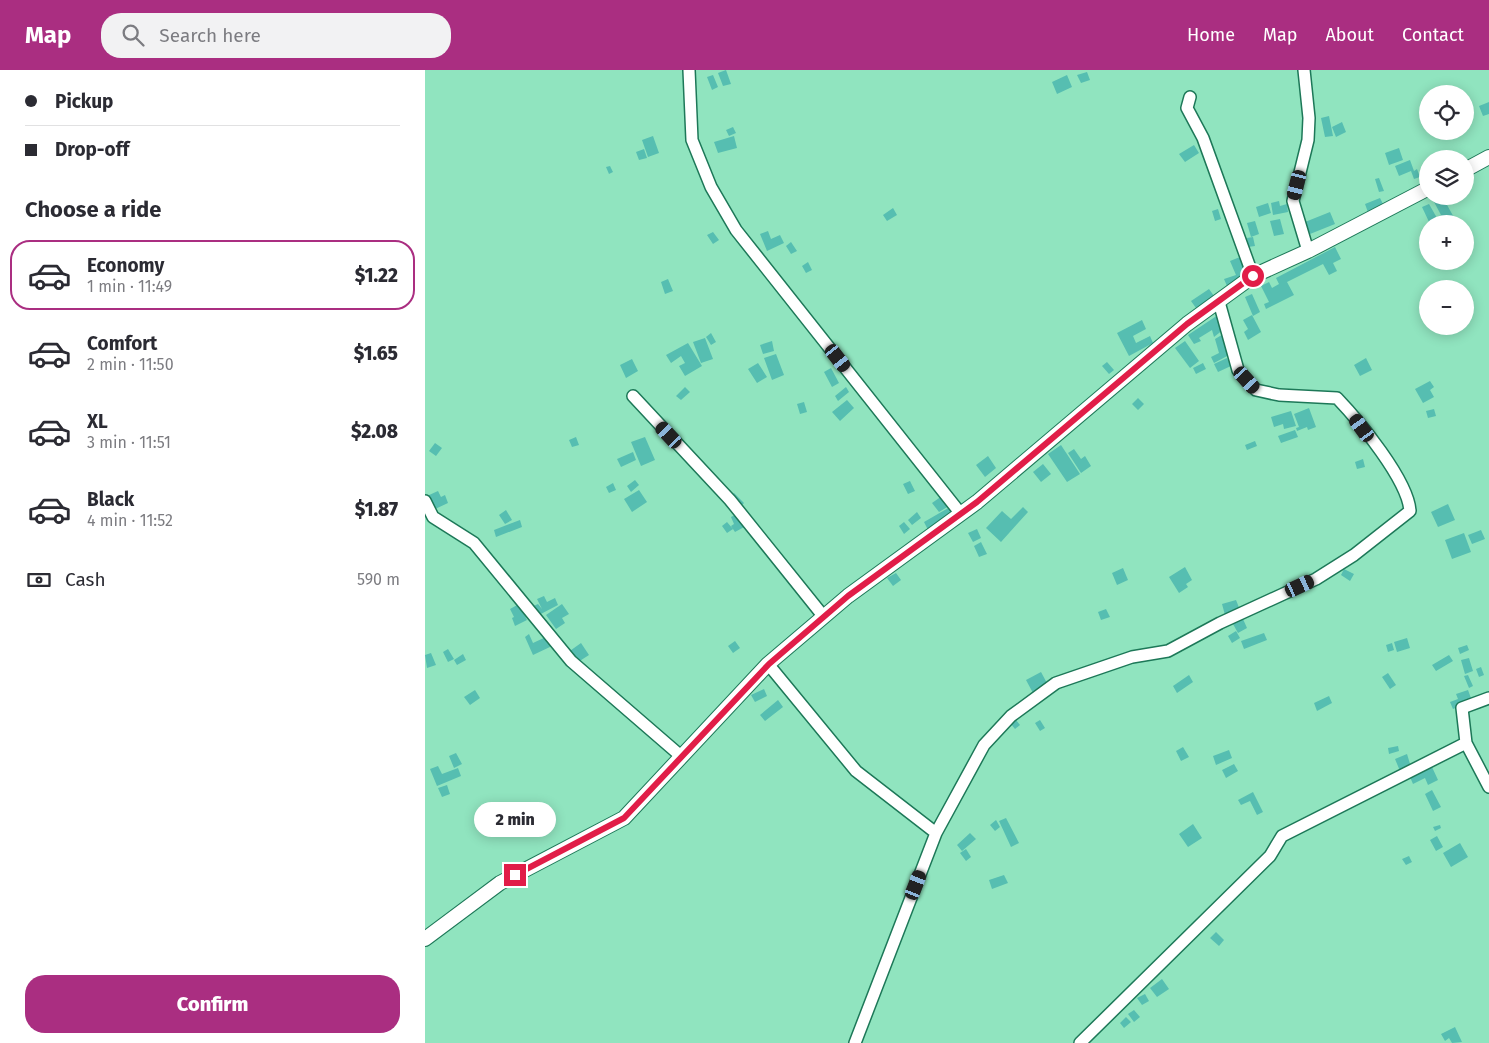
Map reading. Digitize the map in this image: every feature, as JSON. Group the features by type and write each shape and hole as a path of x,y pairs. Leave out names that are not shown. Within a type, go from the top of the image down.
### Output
{"street":[{"path":"689,70 692,140 711,187 736,230 961,514"},
{"path":"1304,70 1309,118 1309,140 1293,200 1308,252"},
{"path":"1189,97 1187,108 1203,138 1253,276"},
{"path":"1474,165 1489,157"},
{"path":"425,939 500,883 624,818 769,664 848,596 977,502 1187,324 1253,276 1308,252 1419,193"},
{"path":"855,1043 936,833 984,745 1011,716 1056,683 1132,657 1168,651 1220,623 1316,579 1354,555 1410,511 1409,502 1392,468 1352,414 1337,398 1279,395 1256,390 1238,370 1219,302"},
{"path":"633,396 730,500 824,617"},
{"path":"425,501 433,517 474,543 571,661 682,757"},
{"path":"769,664 856,771 936,833"},
{"path":"1489,698 1462,708 1466,742 1489,787"},
{"path":"1080,1043 1270,856 1282,836 1466,742"}],"building":[{"path":"726,70 731,84 723,86 718,73"},
{"path":"1087,72 1090,80 1081,83 1077,75"},
{"path":"713,75 718,87 712,90 707,77"},
{"path":"1067,75 1072,87 1057,94 1052,82"},
{"path":"1489,102 1489,114 1483,116 1479,106"},
{"path":"1329,116 1333,136 1325,137 1321,118"},
{"path":"1342,122 1346,132 1336,137 1332,127"},
{"path":"733,127 736,133 729,136 726,130"},
{"path":"653,136 659,153 648,157 642,140"},
{"path":"734,136 737,148 718,153 714,142"},
{"path":"1194,145 1199,153 1185,162 1179,154"},
{"path":"1399,148 1403,160 1389,165 1385,153"},
{"path":"644,149 647,158 639,160 636,152"},
{"path":"1410,160 1414,171 1417,169 1419,177 1414,179 1411,171 1399,176 1395,166"},
{"path":"610,166 613,172 609,174 606,167"},
{"path":"1379,178 1384,191 1379,192 1375,179"},
{"path":"1380,198 1385,208 1369,215 1365,204"},
{"path":"1279,201 1280,206 1287,204 1288,212 1273,215 1271,203"},
{"path":"1268,203 1271,213 1259,217 1256,207"},
{"path":"1430,205 1435,215 1426,215 1422,207"},
{"path":"1436,205 1447,205 1453,215 1441,215"},
{"path":"893,208 897,215 887,221 883,215"},
{"path":"1218,209 1221,219 1215,221 1212,211"},
{"path":"1330,212 1335,224 1310,234 1305,222"},
{"path":"1280,219 1284,234 1274,236 1270,221"},
{"path":"1255,221 1259,234 1251,237 1247,223"},
{"path":"768,231 771,239 780,235 784,243 767,251 760,234"},
{"path":"713,232 719,240 713,244 707,235"},
{"path":"1253,237 1255,246 1248,247 1247,238"},
{"path":"791,242 797,251 791,254 786,246"},
{"path":"1335,247 1341,259 1333,263 1337,271 1329,275 1323,264 1287,282 1294,295 1266,309 1264,304 1269,302 1261,286 1269,282 1272,288 1279,284 1276,278"},
{"path":"1240,257 1245,270 1240,272 1253,276 1227,286 1224,279 1236,275 1230,261"},
{"path":"808,262 812,270 806,273 802,266"},
{"path":"668,279 673,291 665,294 661,282"},
{"path":"1209,289 1214,296 1196,308 1191,301"},
{"path":"1252,294 1260,312 1253,316 1245,297"},
{"path":"1218,315 1224,329 1214,337 1212,330 1199,338 1201,341 1194,344 1188,335"},
{"path":"1252,315 1261,332 1248,340 1244,332 1248,329 1243,320"},
{"path":"1142,320 1146,329 1133,336 1136,343 1150,336 1153,343 1129,356 1117,333"},
{"path":"711,333 716,342 711,345 706,337"},
{"path":"1225,333 1231,354 1214,363 1211,357 1219,353 1215,339"},
{"path":"705,338 713,359 701,363 693,342"},
{"path":"772,341 774,351 763,354 760,345"},
{"path":"1185,341 1199,361 1190,368 1175,348"},
{"path":"688,343 702,366 685,376 679,366 685,363 681,356 671,363 666,355"},
{"path":"776,354 784,375 772,380 764,358"},
{"path":"1227,358 1231,366 1218,372 1214,364"},
{"path":"1366,358 1372,370 1360,376 1354,365"},
{"path":"632,359 638,371 626,378 620,365"},
{"path":"1107,362 1114,370 1109,374 1102,366"},
{"path":"758,363 767,377 757,383 748,369"},
{"path":"1203,363 1206,369 1196,374 1193,368"},
{"path":"831,368 839,383 832,387 824,372"},
{"path":"1430,381 1434,387 1430,390 1434,397 1423,403 1415,389"},
{"path":"685,387 690,392 681,400 676,396"},
{"path":"846,387 849,392 838,401 835,396"},
{"path":"1138,398 1144,404 1138,410 1132,404"},
{"path":"847,400 854,408 840,421 832,412"},
{"path":"804,402 807,412 800,414 797,404"},
{"path":"1309,408 1316,427 1308,430 1307,427 1297,431 1296,428 1299,427 1294,414"},
{"path":"1434,409 1436,416 1428,418 1426,411"},
{"path":"1291,411 1296,426 1284,429 1283,424 1274,427 1271,417"},
{"path":"1295,430 1298,437 1281,443 1278,436"},
{"path":"576,437 579,445 572,447 569,440"},
{"path":"645,437 655,460 641,466 631,442"},
{"path":"1255,441 1257,446 1247,450 1245,445"},
{"path":"435,443 442,448 436,456 429,451"},
{"path":"1061,445 1080,474 1067,482 1048,454"},
{"path":"1074,449 1081,459 1085,456 1091,466 1081,473 1068,453"},
{"path":"633,452 636,460 621,467 617,459"},
{"path":"988,456 996,468 985,477 976,465"},
{"path":"1363,459 1365,467 1357,469 1355,462"},
{"path":"1043,464 1051,474 1041,482 1033,472"},
{"path":"635,480 639,485 631,492 627,486"},
{"path":"910,481 915,491 908,494 903,484"},
{"path":"613,483 616,490 609,493 606,487"},
{"path":"639,490 647,502 632,512 624,499"},
{"path":"438,491 441,497 445,495 448,503 433,510 427,496"},
{"path":"734,493 744,503 740,507 730,497"},
{"path":"942,496 949,506 939,512 932,503"},
{"path":"1448,504 1455,520 1438,527 1431,512"},
{"path":"950,507 955,515 928,530 924,522"},
{"path":"1023,507 1028,512 1001,542 986,528 1002,511 1011,519"},
{"path":"506,510 512,520 505,524 499,515"},
{"path":"917,512 921,518 912,525 908,520"},
{"path":"739,513 746,526 735,532 731,526 734,524 731,517"},
{"path":"520,520 522,527 496,537 494,530"},
{"path":"727,522 733,529 727,533 722,526"},
{"path":"904,522 910,529 904,534 899,526"},
{"path":"977,529 981,538 973,542 968,533"},
{"path":"1481,530 1485,539 1472,544 1468,535"},
{"path":"1464,533 1471,552 1452,559 1445,540"},
{"path":"981,542 987,554 979,557 974,546"},
{"path":"1185,567 1192,580 1186,584 1188,587 1179,593 1169,577"},
{"path":"1123,568 1128,580 1117,585 1112,573"},
{"path":"1344,569 1354,574 1350,581 1341,575"},
{"path":"896,573 901,580 893,586 887,578"},
{"path":"544,596 547,602 555,598 558,605 535,617 527,609 538,604 542,609 537,599"},
{"path":"1236,600 1240,610 1225,615 1222,604"},
{"path":"519,604 527,620 515,626 512,618 514,617 510,609"},
{"path":"562,604 569,614 562,618 565,623 556,629 546,615"},
{"path":"1106,609 1110,617 1101,620 1098,612"},
{"path":"1243,619 1247,628 1238,633 1233,624"},
{"path":"1236,631 1240,638 1232,643 1228,636"},
{"path":"1264,633 1267,640 1244,649 1241,641"},
{"path":"529,634 533,643 548,636 552,646 533,655 525,637"},
{"path":"1407,638 1410,648 1397,652 1394,642"},
{"path":"735,641 740,648 733,653 728,646"},
{"path":"581,643 589,655 575,664 567,653"},
{"path":"1392,643 1394,650 1388,652 1386,645"},
{"path":"1467,645 1469,650 1460,654 1458,648"},
{"path":"448,649 454,659 448,662 443,652"},
{"path":"431,653 436,665 427,668 425,655"},
{"path":"463,654 466,660 457,665 454,660"},
{"path":"1449,655 1453,661 1436,671 1432,665"},
{"path":"1469,658 1473,671 1465,674 1461,660"},
{"path":"1481,667 1484,675 1479,677 1476,669"},
{"path":"1041,672 1048,685 1033,693 1026,680"},
{"path":"1388,673 1396,685 1390,689 1382,677"},
{"path":"1189,675 1193,682 1177,693 1173,686"},
{"path":"1468,675 1473,686 1469,688 1464,676"},
{"path":"764,689 767,696 755,702 751,695"},
{"path":"475,690 480,698 470,705 464,697"},
{"path":"1468,690 1472,701 1453,709 1450,702 1458,699 1456,694"},
{"path":"1329,696 1332,703 1317,711 1314,703"},
{"path":"778,700 783,707 765,721 760,715"},
{"path":"1016,720 1020,725 1015,729 1011,724"},
{"path":"1040,720 1045,728 1040,731 1035,723"},
{"path":"1398,746 1399,751 1389,754 1388,748"},
{"path":"1183,747 1189,757 1181,761 1176,751"},
{"path":"1229,750 1232,758 1216,765 1213,756"},
{"path":"456,753 462,764 454,768 449,756"},
{"path":"1407,754 1411,767 1400,771 1395,759"},
{"path":"1234,764 1238,771 1226,778 1222,770"},
{"path":"438,766 442,774 458,768 461,776 437,786 430,769"},
{"path":"1432,767 1438,780 1428,785 1425,778 1413,784 1410,777"},
{"path":"447,785 450,794 442,797 438,788"},
{"path":"1432,790 1441,807 1433,811 1425,794"},
{"path":"1253,792 1263,812 1257,815 1250,801 1241,805 1238,800"},
{"path":"1006,818 1019,843 1011,847 999,821"},
{"path":"996,820 1000,827 995,831 990,825"},
{"path":"1193,824 1202,838 1188,847 1179,834"},
{"path":"1440,825 1441,828 1435,831 1433,827"},
{"path":"970,833 976,839 962,851 957,845"},
{"path":"1437,836 1443,847 1436,851 1430,840"},
{"path":"1460,843 1468,857 1451,867 1443,853"},
{"path":"966,849 971,857 966,861 960,853"},
{"path":"1409,856 1412,862 1406,865 1402,859"},
{"path":"1004,875 1008,883 992,889 989,880"},
{"path":"1216,932 1224,940 1219,946 1210,938"},
{"path":"1162,979 1169,989 1157,997 1150,988"},
{"path":"1145,994 1149,1001 1142,1005 1137,998"},
{"path":"1134,1010 1140,1017 1134,1022 1128,1014"},
{"path":"1126,1017 1131,1022 1124,1028 1120,1023"},
{"path":"1455,1027 1462,1042 1452,1043 1449,1038 1445,1041 1441,1034"}],"route":[{"path":"515,875 624,818 769,664 848,596 977,502 1187,324 1253,276"}]}
